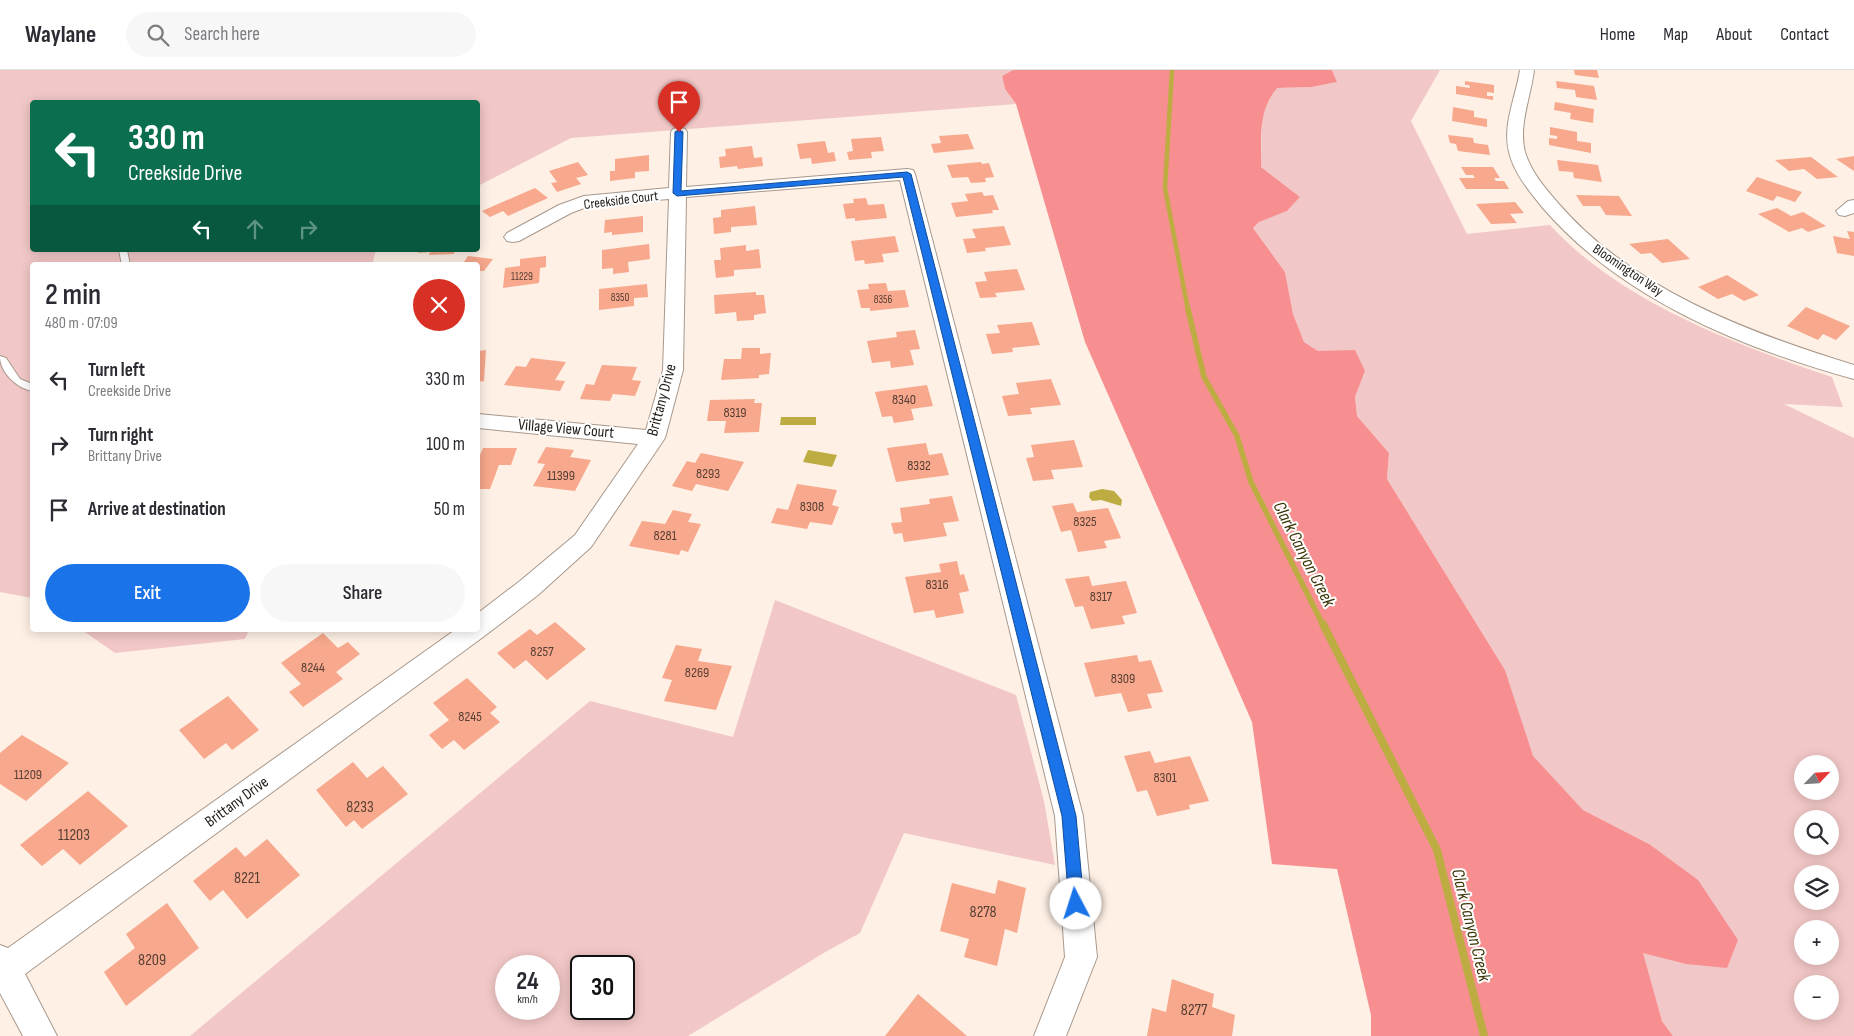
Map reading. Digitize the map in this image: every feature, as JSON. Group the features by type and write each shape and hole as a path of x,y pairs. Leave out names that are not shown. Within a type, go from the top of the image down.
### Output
{"street":[{"name":"Bloomington Way","path":"1527,70 1517,115 1516,152 1532,183 1549,206 1570,227 1598,252 1672,299 1774,346 1854,372"},
{"name":"Brittany Drive","path":"480,625 529,588 583,541 654,438 673,370 679,132"},
{"name":"Creekside Court","path":"513,237 565,209 590,200 907,174 1069,816 1081,957 1050,1036"},
{"name":"Village View Court","path":"480,421 654,438"},
{"name":"Brittany Drive","path":"2,968 471,632"},
{"path":"2,968 41,1036"}],"lane":[{"path":"0,359 3,360 17,382 30,387"}],"shaded area":[{"path":"0,70 1013,70 1002,76 1005,89 1016,104 571,138 480,185 480,100 30,100 30,252 375,252 373,262 30,262 30,598 0,592"},
{"path":"1013,70 1332,70 1337,82 1312,87 1277,88 1266,106 1261,135 1261,167 1300,197 1287,211 1259,222 1253,228 1285,272 1293,314 1304,342 1318,351 1355,350 1365,371 1355,397 1357,416 1389,453 1387,479 1505,670 1533,756 1583,810 1649,844 1698,880 1738,940 1727,968 1686,964 1643,953 1662,1021 1673,1036 1371,1036 1371,1015 1337,869 1272,864 1252,722 1085,342 1016,104 1005,89 1002,76"},
{"path":"1332,70 1440,70 1411,121 1467,234 1550,225 1578,252 1610,277 1645,298 1718,335 1832,377 1843,407 1784,404 1854,438 1854,1036 1673,1036 1662,1021 1642,952 1686,964 1649,844 1583,810 1532,756 1505,670 1387,479 1389,453 1357,416 1355,397 1365,371 1318,351 1304,342 1293,314 1285,272 1253,228 1259,222 1287,211 1300,197 1261,167 1262,119 1267,101 1276,88 1312,87 1337,82"},
{"path":"781,417 816,417 816,425 780,425"},
{"path":"808,450 837,455 832,467 803,462"},
{"path":"1102,489 1114,491 1122,500 1121,506 1101,500 1092,501 1089,497 1090,492"},
{"path":"775,600 1016,695 1044,801 1055,865 904,833 860,933 827,951 688,1036 190,1036 590,701 733,737"},
{"path":"85,632 248,632 245,639 115,653"}],"building":[{"path":"1574,70 1597,70 1599,78 1575,75"},
{"path":"1465,81 1494,85 1494,93 1487,92 1487,96 1493,96 1493,100 1456,94 1456,86 1470,88 1469,85 1465,85"},
{"path":"1556,81 1594,86 1597,100 1576,97 1575,90 1557,88"},
{"path":"1555,102 1594,109 1593,123 1570,119 1571,113 1554,110"},
{"path":"1453,107 1474,111 1474,117 1487,119 1487,127 1452,121"},
{"path":"1550,127 1577,132 1577,141 1591,143 1591,153 1549,145 1549,138 1557,139 1557,136 1550,135"},
{"path":"968,134 974,149 934,153 931,144 941,143 939,136"},
{"path":"1448,135 1473,138 1474,143 1488,145 1490,155 1458,151 1456,144 1450,143"},
{"path":"881,137 884,151 871,152 872,158 849,160 847,152 853,151 851,139"},
{"path":"825,141 828,153 834,152 836,161 812,164 811,158 800,159 797,144"},
{"path":"752,146 754,158 762,157 763,166 738,169 737,166 720,168 719,157 726,156 725,149"},
{"path":"649,155 649,171 635,172 635,178 610,181 610,171 615,171 615,159"},
{"path":"1854,156 1854,171 1836,159"},
{"path":"1811,157 1838,177 1817,179 1804,169 1789,171 1775,160"},
{"path":"1557,160 1598,165 1602,182 1574,178 1573,172 1559,171"},
{"path":"578,162 588,175 576,178 581,184 557,192 551,183 557,182 549,171"},
{"path":"981,162 982,164 989,163 994,177 985,178 986,182 971,183 968,177 952,178 947,165"},
{"path":"1461,167 1493,167 1500,178 1494,178 1496,181 1504,181 1509,189 1466,189 1459,178 1475,178 1473,175 1466,175"},
{"path":"1757,177 1802,192 1795,202 1777,196 1773,201 1746,191"},
{"path":"535,188 548,198 508,216 503,211 490,217 482,211"},
{"path":"982,192 984,196 993,195 999,210 992,210 993,213 956,217 951,203 968,201 965,194"},
{"path":"1576,195 1619,196 1632,216 1606,215 1600,206 1583,206"},
{"path":"866,198 868,205 884,204 887,218 855,221 855,218 846,219 843,204 854,203 853,199"},
{"path":"1515,202 1524,213 1510,214 1517,223 1491,224 1476,204"},
{"path":"755,206 757,225 731,227 731,232 714,234 713,218 721,217 721,210"},
{"path":"1777,208 1791,216 1803,212 1826,226 1808,232 1802,228 1789,232 1758,214"},
{"path":"643,216 643,232 612,235 612,232 604,233 605,220"},
{"path":"1004,226 1011,245 985,248 986,251 967,253 963,239 976,238 972,229"},
{"path":"1847,231 1854,232 1854,256 1837,253 1833,236 1850,239"},
{"path":"895,236 899,252 882,254 884,262 865,264 864,260 855,261 851,241"},
{"path":"1668,239 1690,259 1662,263 1651,253 1641,254 1629,244"},
{"path":"649,244 650,259 628,262 629,272 613,274 613,268 602,269 602,250"},
{"path":"746,245 746,251 759,249 761,268 734,270 734,276 716,278 714,260 721,260 720,248"},
{"path":"430,252 454,252 454,254 429,255"},
{"path":"468,256 493,259 484,271 480,271 480,262 464,262"},
{"path":"546,256 546,267 540,268 539,283 503,288 505,268 520,266 520,259"},
{"path":"1017,269 1025,290 995,293 997,297 980,298 975,282 987,281 984,272"},
{"path":"1727,275 1759,295 1744,301 1732,294 1718,299 1698,287"},
{"path":"886,283 888,291 905,290 909,307 870,311 870,308 861,308 857,290 869,289 868,284"},
{"path":"647,284 648,297 634,298 634,306 599,310 599,289"},
{"path":"756,292 756,295 764,295 766,313 754,315 754,320 737,321 736,312 715,314 714,295"},
{"path":"1806,307 1850,326 1836,340 1823,334 1818,340 1787,326"},
{"path":"1032,322 1040,345 1012,348 1013,352 992,354 986,334 1000,333 997,325"},
{"path":"915,330 920,349 910,350 914,365 891,368 890,361 872,363 867,341 897,337 896,332"},
{"path":"742,348 760,348 760,354 771,353 769,374 759,375 759,378 721,380 724,359 741,359"},
{"path":"486,350 484,381 480,382 480,351"},
{"path":"531,358 566,362 555,380 565,381 560,391 504,385 516,366 526,367"},
{"path":"602,365 637,367 632,380 641,381 635,396 613,394 610,401 580,399 586,384 594,385"},
{"path":"1051,379 1061,405 1030,408 1032,414 1008,416 1002,396 1019,394 1016,383"},
{"path":"927,385 933,406 911,409 914,420 894,423 892,416 882,417 875,392"},
{"path":"755,399 754,403 762,403 759,432 724,433 726,421 707,421 710,400"},
{"path":"1074,440 1083,467 1051,470 1054,479 1033,481 1026,458 1034,457 1031,445"},
{"path":"926,443 929,455 942,453 949,475 896,482 887,448"},
{"path":"546,447 574,450 570,457 591,460 575,491 533,486 545,464 537,463"},
{"path":"483,448 517,448 511,465 499,465 490,489 480,489 480,455"},
{"path":"701,453 744,462 728,491 696,484 692,491 672,486 687,461 695,463"},
{"path":"797,484 837,490 832,505 839,507 832,525 810,522 807,529 771,523 777,508 788,510"},
{"path":"952,496 959,521 943,523 947,536 904,542 902,533 894,534 891,523 902,522 900,508 930,504 929,499"},
{"path":"1073,503 1077,512 1108,508 1121,538 1104,541 1107,548 1078,552 1071,530 1061,532 1052,506"},
{"path":"673,510 692,514 688,522 701,524 688,552 681,550 679,555 629,546 642,521 665,524"},
{"path":"957,561 960,575 964,574 969,591 959,593 964,613 936,618 934,610 914,613 905,577 941,572 939,564"},
{"path":"1089,576 1092,586 1126,581 1137,613 1122,616 1125,624 1091,629 1083,606 1075,607 1065,579"},
{"path":"555,622 586,649 547,680 526,660 514,669 497,653 530,629 537,635"},
{"path":"323,633 338,648 348,642 360,654 336,672 343,679 303,707 289,692 301,684 281,663"},
{"path":"676,645 702,649 698,661 732,666 716,710 664,701 672,680 662,678"},
{"path":"1137,655 1139,662 1151,660 1163,692 1147,694 1152,708 1128,712 1121,693 1095,697 1084,663"},
{"path":"467,678 497,707 490,713 500,722 464,750 454,740 442,749 429,735 449,720 433,703"},
{"path":"228,696 259,730 232,750 226,743 204,759 179,730"},
{"path":"22,735 69,763 26,801 0,784 0,753"},
{"path":"1150,751 1155,763 1190,756 1209,801 1189,805 1190,809 1157,816 1147,790 1137,792 1124,756"},
{"path":"353,762 367,778 383,766 408,794 362,829 354,820 346,827 316,790"},
{"path":"88,791 128,826 80,865 63,849 42,866 20,845"},
{"path":"267,839 300,875 247,919 223,890 210,901 193,881 236,847 245,857"},
{"path":"998,880 1026,888 1017,933 1005,929 997,966 964,957 969,939 940,931 952,883 995,894"},
{"path":"167,903 199,948 126,1006 104,972 135,948 126,934"},
{"path":"1172,979 1214,994 1212,1007 1235,1015 1232,1036 1147,1036 1152,1008 1166,1012"},
{"path":"918,994 967,1036 885,1036"}],"waterway":[{"name":"Clark Canyon Creek","path":"1172,70 1165,188 1188,310"},
{"name":"Clark Canyon Creek","path":"1188,309 1204,377 1237,436 1251,482 1323,625"},
{"name":"Clark Canyon Creek","path":"1323,624 1437,850 1484,1036"}],"route":[{"path":"679,132 677,193 907,174 1069,816 1076,904"}]}
